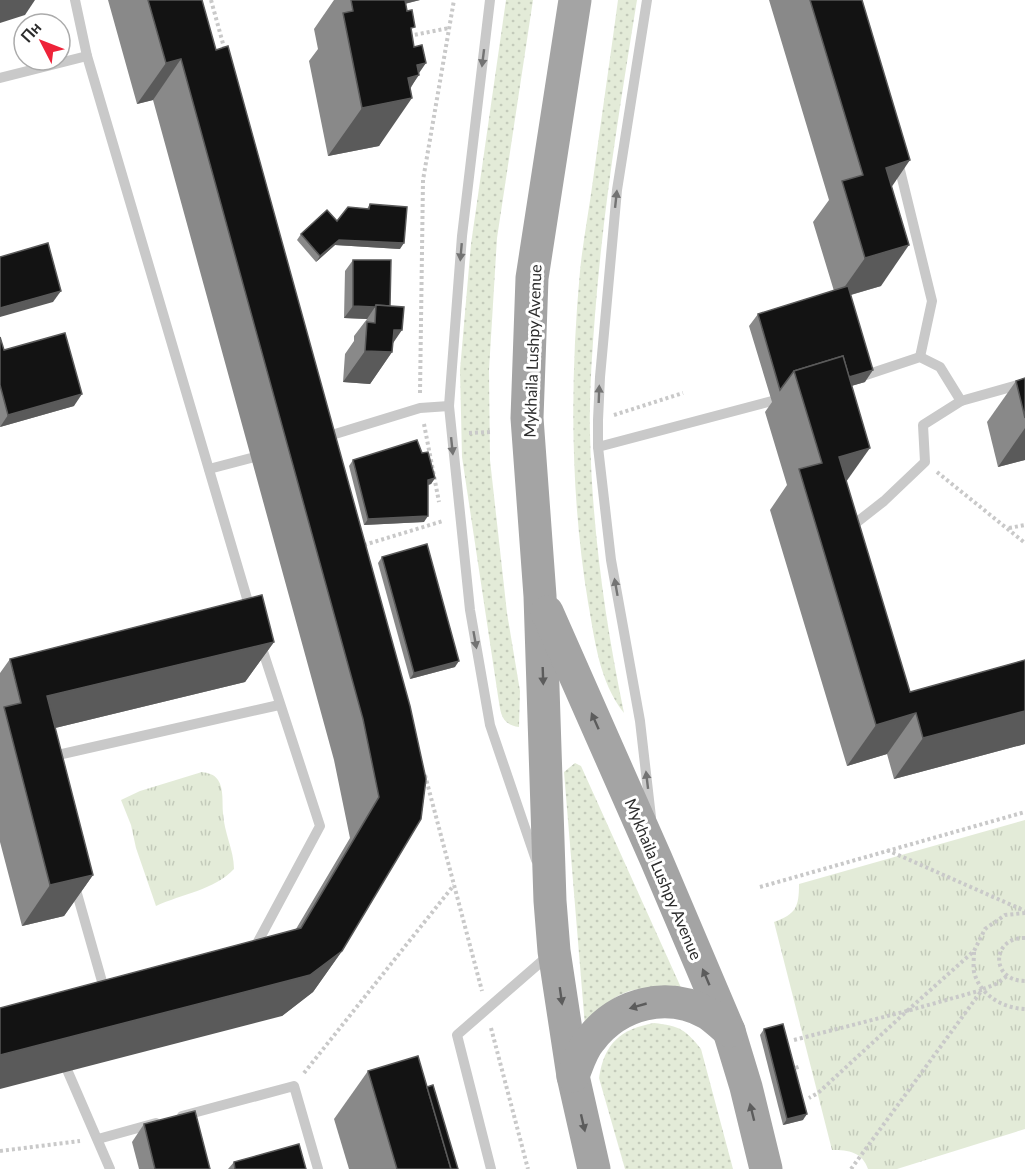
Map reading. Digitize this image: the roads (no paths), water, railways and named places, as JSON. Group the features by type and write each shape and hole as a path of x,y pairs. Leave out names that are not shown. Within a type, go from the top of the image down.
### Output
{"main road":[{"name":"Mykhaila Lushpy Avenue","path":"575,0 532,278 527,418 540,596 550,901 554,951 573,1076 594,1169"},
{"name":"Mykhaila Lushpy Avenue","path":"540,596 729,1031 746,1087 766,1169"},
{"path":"573,1076 590,1040 608,1020 632,1007 658,1001 684,1003 708,1014 729,1031"}],"lane":[{"path":"75,0 87,56 255,626 320,826 252,953 241,956"},
{"path":"490,0 462,236 449,405 470,610 490,725 550,901"},
{"path":"647,0 617,190 600,377 598,447 611,560 640,721 656,859"},
{"path":"0,78 87,56"},
{"path":"896,151 932,301 920,357"},
{"path":"863,376 920,357 940,367 961,401"},
{"path":"855,537 852,525 884,501 925,462 923,425 961,401 1025,383"},
{"path":"598,447 772,401"},
{"path":"307,442 420,408 449,405"},
{"path":"209,469 251,458"},
{"path":"42,770 39,759 279,705"},
{"path":"70,870 100,994 116,989"},
{"path":"491,1169 457,1035 554,951"},
{"path":"68,1072 110,1169"},
{"path":"98,1139 294,1086 318,1169"}]}
